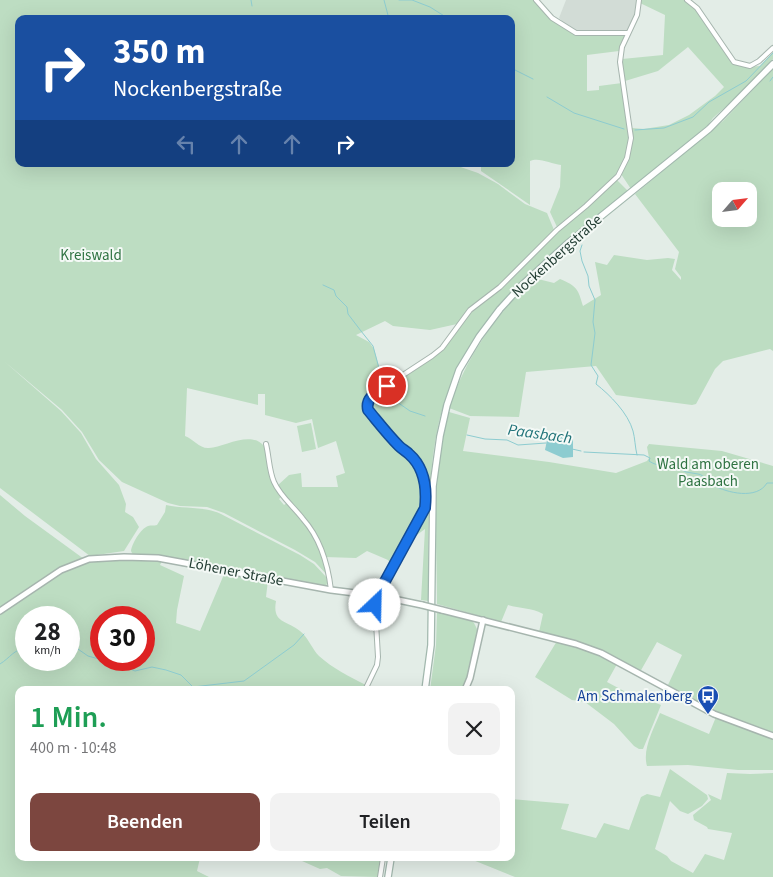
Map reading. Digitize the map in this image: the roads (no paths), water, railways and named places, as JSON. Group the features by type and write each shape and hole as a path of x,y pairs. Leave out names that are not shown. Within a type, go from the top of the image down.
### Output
{"main road":[{"name":"Nockenbergstraße","path":"426,686 431,645 433,486 440,436 447,405 459,370 479,337 500,309 528,279 568,243 692,144 756,83 773,64"},
{"path":"388,877 391,861"}],"street":[{"path":"536,0 552,18 576,33 628,33 637,15 639,0"},
{"path":"687,0 698,8 734,62 750,66 759,61 773,48"},
{"name":"Nockenbergstraße","path":"367,686 377,665 378,657 375,605 377,596 418,524 425,508 426,494 424,477 419,466 368,410 367,401 371,396 442,348 470,310 500,287 557,230 618,176 630,148 631,131 620,62 622,47 628,33"},
{"path":"266,444 273,480 282,495 307,523 316,538 328,569 331,590"},
{"name":"Löhener Straße","path":"0,611 61,570 89,559 158,558 422,605 576,644 601,653 714,714 773,736"},
{"path":"467,686 482,620"},
{"path":"380,877 383,861"}],"water":[{"path":"569,435 573,436 573,457 563,458 545,450 547,440"}],"waterway":[{"path":"251,0 252,6"},
{"path":"384,0 388,15"},
{"path":"399,0 412,0 430,7 443,15"},
{"path":"635,130 664,128 693,117 709,102 746,81 773,53"},
{"path":"515,70 533,79"},
{"path":"770,81 773,77"},
{"path":"547,97 574,113 624,129"},
{"path":"582,245 580,251 582,261 595,300 593,322 595,333 591,365 598,376 596,384 618,405 631,424 637,455"},
{"name":"Paasbach","path":"323,285 334,290 336,296 347,307 348,314 373,346 383,383"},
{"name":"Paasbach","path":"369,406 373,399 384,393 410,411 425,416"},
{"name":"Paasbach","path":"467,435 485,439 507,440 518,445 546,443"},
{"name":"Paasbach","path":"572,449 581,451"},
{"name":"Paasbach","path":"584,452 644,455 650,458 649,461 652,463 675,467 700,475 713,485 734,492 756,492 767,483 773,483"},
{"path":"202,686 244,681 294,645 304,634"},
{"path":"80,650 88,656 135,671 152,667 166,670 181,675 192,686"},
{"path":"0,664 15,652"}],"place":[{"name":"Am Schmalenberg","path":"708,715"}],"park label":[{"name":"Kreiswald","path":"91,255"},
{"name":"Wald am oberen Paasbach","path":"708,472"}]}
